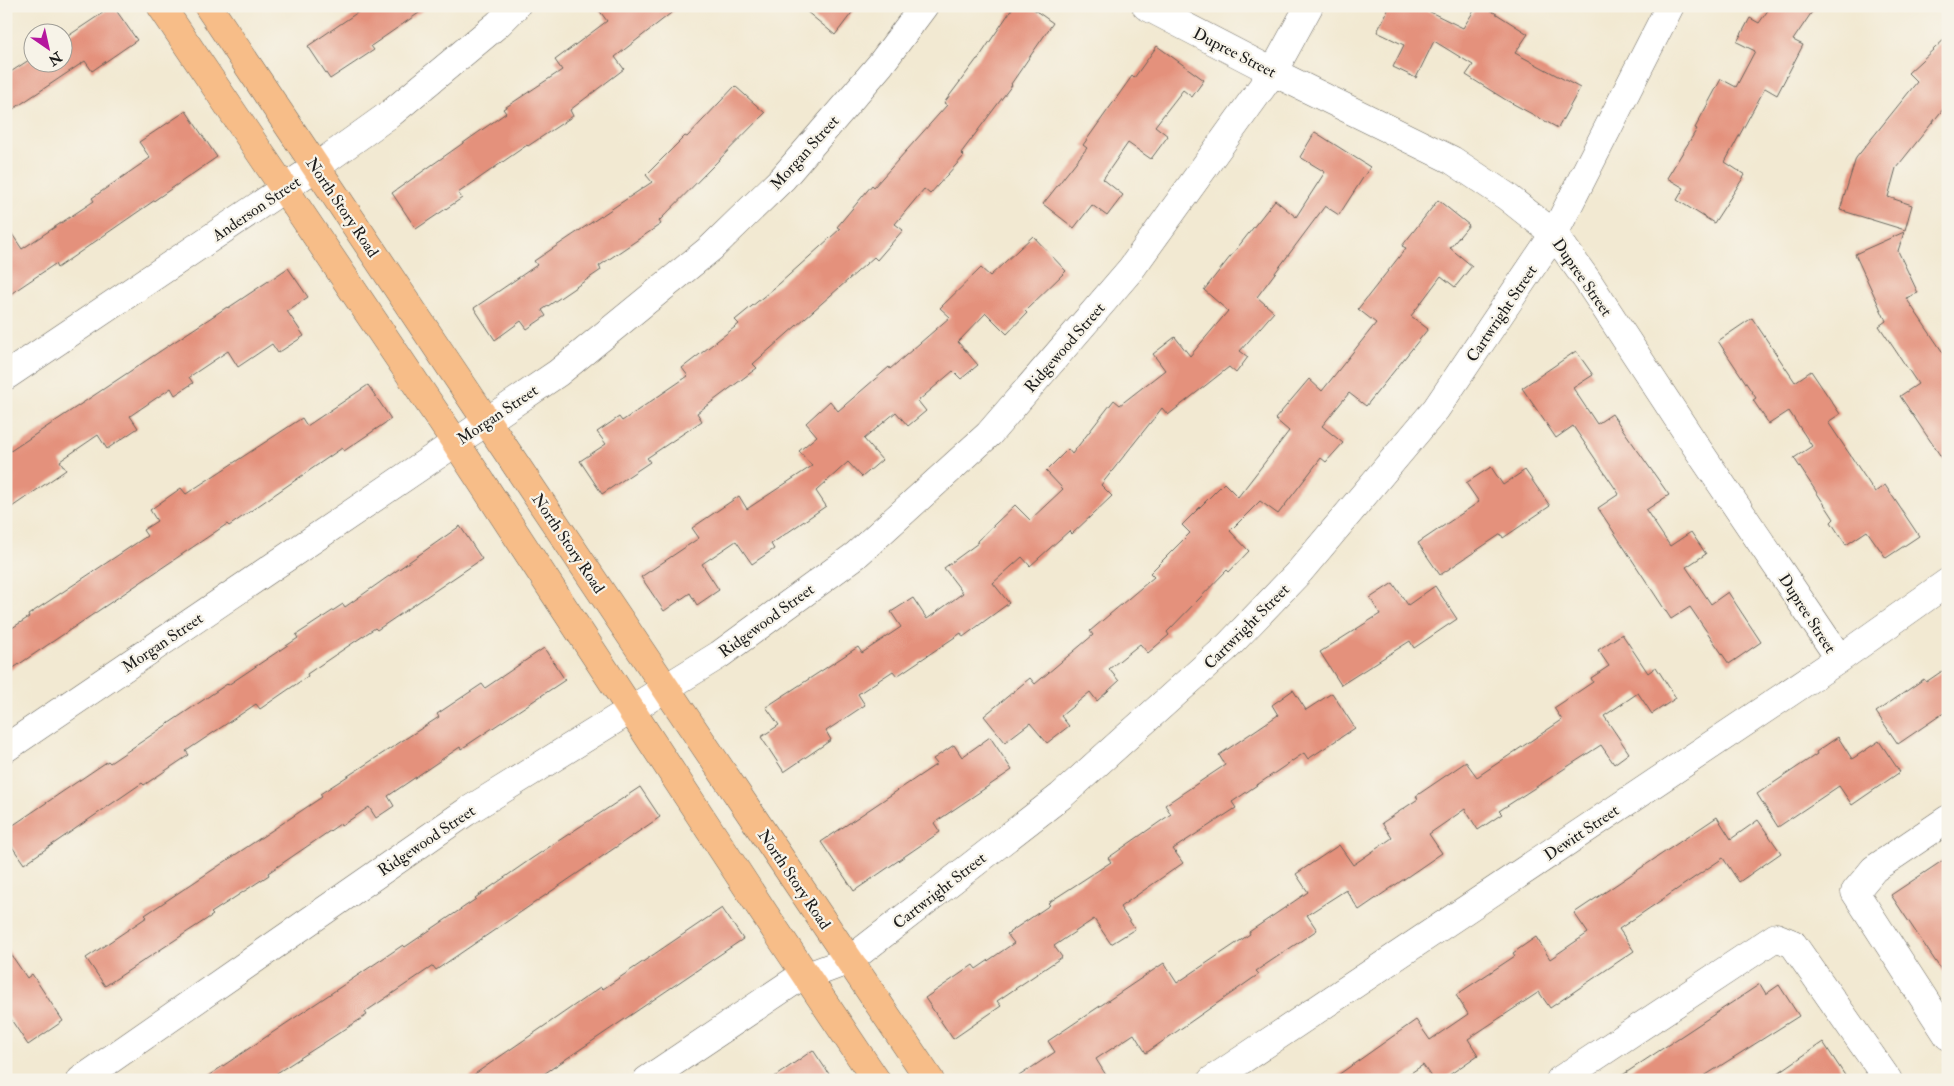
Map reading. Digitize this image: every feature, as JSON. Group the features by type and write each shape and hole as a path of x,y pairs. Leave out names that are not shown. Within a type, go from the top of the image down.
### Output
{"main road":[{"path":"161,6 456,442 805,976 876,1080"},
{"name":"North Story Road","path":"208,6 930,1080"}],"street":[{"name":"Anderson Street","path":"6,376 284,189 390,114 498,24 516,6"},
{"name":"Morgan Street","path":"6,748 558,373 711,248 783,178 880,65 924,6"},
{"name":"Dupree Street","path":"1146,6 1273,72 1452,160 1506,196 1554,234 1587,280 1699,451 1835,652 1838,660"},
{"name":"Ridgewood Street","path":"81,1080 466,812 719,655 856,555 989,434 1131,269 1273,72 1309,6"},
{"name":"Cartwright Street","path":"647,1080 794,981 850,960 1061,796 1229,645 1300,571 1436,409 1554,234 1670,6"},
{"name":"Dewitt Street","path":"1212,1080 1838,660 1948,582"},
{"path":"1948,819 1874,869 1855,892 1948,1036"},
{"path":"1560,1080 1776,937 1793,944 1888,1080"}],"building":[{"path":"113,6 137,40 92,71 85,61 72,70 72,33"},
{"path":"367,6 429,6 371,46 374,50 330,79 308,46"},
{"path":"596,6 680,6 615,57 624,69 570,110 573,116 458,193 462,198 416,229 392,193 506,113 503,109 562,70 555,60 607,21"},
{"path":"800,6 857,6 835,35"},
{"path":"1014,6 1029,6 1053,23 1012,85 961,153 964,156 930,194 924,189 895,224 903,230 877,260 874,257 753,364 757,368 697,413 702,421 647,458 650,462 602,494 580,461 606,444 597,432 619,417 622,421 688,376 682,368 739,324 735,320 779,284 840,229 837,227 872,185 874,187 947,105 944,103 978,59"},
{"path":"1390,6 1418,6 1463,28 1477,6 1484,6 1528,34 1515,53 1580,88 1558,128 1506,100 1466,75 1473,65 1434,41 1416,78 1393,67 1404,45 1377,32"},
{"path":"1771,6 1816,6 1793,40 1803,45 1777,95 1765,88 1725,162 1745,175 1714,223 1677,200 1684,188 1667,178 1697,129 1695,128 1721,79 1736,87 1755,51 1737,42 1750,18 1759,23"},
{"path":"1948,36 1948,103 1896,168 1888,197 1912,205 1905,230 1840,210 1856,158 1917,82 1908,73"},
{"path":"1157,46 1204,80 1192,97 1183,90 1155,126 1168,136 1151,159 1128,143 1103,179 1123,195 1107,216 1092,205 1074,228 1043,204 1087,148 1083,145 1132,76 1134,78"},
{"path":"22,65 22,72 69,72 6,114 6,75"},
{"path":"735,86 765,113 659,221 661,224 599,266 601,270 542,310 546,316 527,329 521,321 495,340 474,308 537,265 534,261 652,182 646,175 685,136 687,137"},
{"path":"186,111 217,157 57,268 55,264 6,297 6,225 22,249 94,201 92,198 150,158 139,142"},
{"path":"1315,132 1370,167 1339,215 1325,206 1257,297 1274,312 1240,351 1248,357 1236,373 1229,367 1168,415 1162,408 1101,485 1112,496 1072,534 1069,531 1030,566 1022,557 993,583 1009,603 963,637 961,633 897,676 893,671 858,694 865,705 826,731 831,740 784,772 761,737 779,725 766,707 858,647 862,653 901,627 891,612 913,598 927,619 963,593 944,568 978,543 977,541 1015,505 1030,520 1063,489 1046,471 1068,449 1072,454 1114,400 1120,405 1165,370 1153,354 1175,337 1190,356 1228,311 1204,290 1275,200 1296,217 1325,172 1300,157"},
{"path":"1438,200 1469,225 1450,248 1472,266 1455,287 1441,276 1411,316 1428,329 1366,406 1349,393 1322,426 1343,443 1326,462 1321,458 1278,514 1260,501 1230,531 1249,551 1229,572 1227,570 1167,632 1169,635 1148,653 1140,644 1109,669 1119,681 1097,701 1090,692 1061,716 1069,726 1047,743 1030,723 1005,742 984,716 1030,678 1035,684 1093,635 1090,631 1154,577 1150,573 1190,533 1182,525 1224,483 1238,497 1289,431 1275,419 1309,379 1322,391 1376,323 1358,309 1406,248 1402,246"},
{"path":"1904,232 1898,251 1918,293 1906,298 1948,360 1948,467 1900,396 1918,384 1879,326 1886,321 1855,254"},
{"path":"1033,236 1066,271 1025,311 1027,313 1007,334 986,313 958,342 978,365 961,379 953,371 918,401 926,411 908,426 896,412 864,439 882,460 862,477 848,462 816,491 826,506 771,544 774,549 752,564 736,541 702,564 719,590 697,605 690,593 664,611 641,577 699,538 692,528 739,496 747,509 812,466 799,451 817,436 806,423 830,401 838,411 889,367 890,369 950,317 940,308 981,268 990,276"},
{"path":"288,268 308,297 287,311 304,336 278,353 272,344 238,367 228,351 189,377 193,383 175,395 171,388 130,416 138,428 107,449 98,435 60,461 66,470 6,511 6,454"},
{"path":"1752,318 1795,382 1811,371 1840,414 1828,422 1875,492 1885,485 1919,536 1886,558 1867,531 1846,545 1831,522 1834,519 1794,458 1812,446 1789,411 1769,424 1753,400 1756,398 1718,341"},
{"path":"1576,351 1593,375 1573,388 1597,424 1612,414 1669,495 1646,510 1670,546 1691,532 1706,554 1686,567 1711,604 1728,592 1761,642 1729,664 1690,607 1671,619 1598,508 1619,494 1573,426 1556,438 1522,388"},
{"path":"368,385 391,419 344,451 342,448 229,526 227,524 6,673 6,632 29,617 28,615 147,536 143,530 157,521 150,510 181,488 186,494 302,418 307,426"},
{"path":"1491,467 1503,485 1525,470 1550,506 1503,538 1501,534 1440,575 1418,543 1479,502 1466,483"},
{"path":"460,526 482,559 377,630 375,628 307,674 308,676 260,709 256,704 186,751 189,755 144,785 142,783 24,864 6,838 6,830 108,761 110,763 228,685 298,638 296,635 343,604 345,607"},
{"path":"1393,583 1408,605 1435,586 1457,619 1414,648 1410,641 1341,685 1320,652 1380,614 1370,598"},
{"path":"1622,634 1648,673 1656,667 1676,698 1652,714 1638,693 1604,716 1629,753 1614,764 1601,745 1499,811 1502,814 1478,830 1465,809 1429,834 1442,853 1359,910 1346,890 1307,915 1317,930 1256,971 1259,974 1146,1053 1134,1034 1096,1059 1109,1080 1013,1080 1055,1052 1048,1041 1164,963 1177,983 1250,934 1249,932 1308,892 1296,874 1339,845 1353,865 1392,838 1382,823 1418,799 1416,796 1466,762 1477,777 1562,720 1554,708 1593,682 1591,678 1609,666 1598,650"},
{"path":"544,648 565,680 461,749 460,747 388,796 394,806 376,818 369,807 341,826 340,824 268,873 269,875 211,913 213,915 105,986 86,958 147,917 145,915 322,797 320,794 439,717 437,714 482,684 485,688"},
{"path":"1948,667 1948,710 1898,744 1876,712 1924,679 1926,682"},
{"path":"1293,690 1306,710 1332,693 1355,728 1308,759 1304,753 1232,802 1236,808 1173,849 1183,863 1120,907 1135,929 1111,944 1094,919 1054,946 1062,957 997,1001 1001,1006 953,1039 925,998 973,965 976,969 1014,943 1007,934 1050,905 1048,903 1111,862 1108,858 1171,814 1165,805 1225,765 1219,755 1278,715 1272,705"},
{"path":"990,737 1012,770 934,823 940,832 854,891 821,842 937,764 933,759 954,745 962,757"},
{"path":"1838,737 1852,759 1879,741 1900,772 1852,805 1839,786 1778,827 1757,794 1817,754 1816,752"},
{"path":"640,787 660,817 436,970 433,966 365,1012 367,1015 266,1080 202,1080 403,945 405,947 531,859"},
{"path":"1717,817 1731,839 1758,820 1781,853 1739,882 1723,858 1619,929 1634,951 1550,1008 1539,992 1468,1039 1478,1055 1442,1080 1433,1080 1423,1065 1400,1080 1331,1080 1416,1020 1430,1040 1468,1014 1456,995 1515,956 1513,953 1536,937 1550,959 1588,933 1574,913"},
{"path":"1948,857 1948,980 1891,895"},
{"path":"722,908 743,939 535,1080 466,1080 601,987 603,989"},
{"path":"6,947 27,978 32,974 63,1021 28,1045 6,1012"},
{"path":"1760,984 1766,994 1779,985 1799,1016 1698,1080 1615,1080"},
{"path":"1823,1042 1848,1080 1768,1080"},
{"path":"813,1050 833,1080 770,1080"}]}
